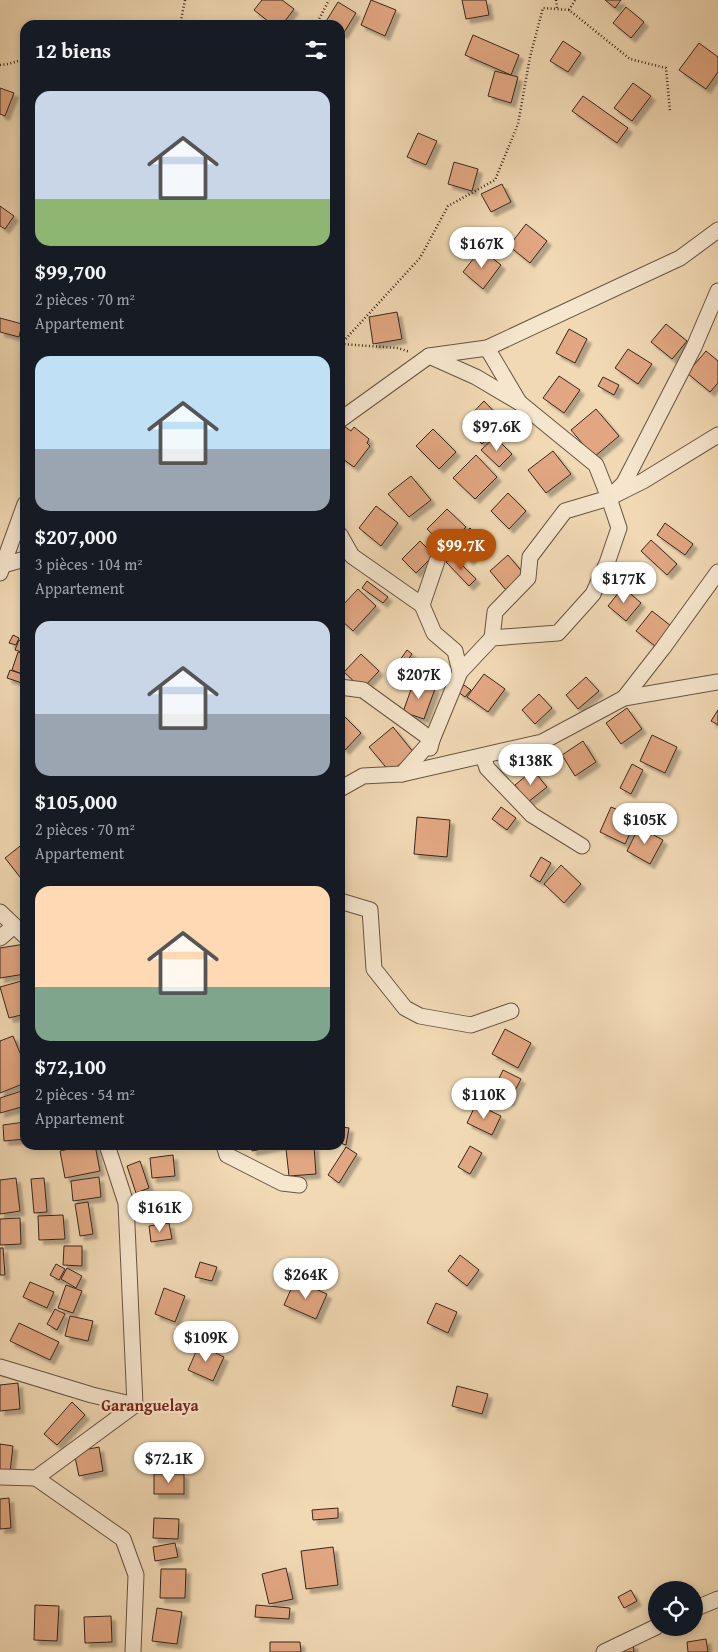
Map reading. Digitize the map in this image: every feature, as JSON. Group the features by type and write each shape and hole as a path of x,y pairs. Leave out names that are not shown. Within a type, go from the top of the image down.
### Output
{"street":[{"path":"345,416 428,356 487,348 680,258 718,230"},
{"path":"609,498 624,483 694,347 718,291"},
{"path":"487,348 520,403"},
{"path":"428,356 476,377 520,403 596,465 619,528 607,563 593,594 558,633 492,638"},
{"path":"428,768 432,740 460,672 492,638 495,612 528,578 530,557 565,512 609,498 643,482 718,435"},
{"path":"1,569 20,518"},
{"path":"345,544 352,556 422,606 434,633 455,651 460,672"},
{"path":"1,569 20,561"},
{"path":"422,606 437,561"},
{"path":"624,698 718,572"},
{"path":"345,786 363,776 402,774 542,742 624,698 718,682"},
{"path":"345,688 363,690 432,740"},
{"path":"402,774 432,740"},
{"path":"483,756 487,768 532,815 582,846"},
{"path":"345,902 370,910 374,969 405,1008 420,1016 472,1025 511,1011"},
{"path":"0,912 19,931 0,938"},
{"path":"109,1150 126,1203 135,1405"},
{"path":"225,1150 226,1155 282,1183 299,1185"},
{"path":"0,1367 92,1395 135,1405"},
{"path":"36,1478 135,1405"},
{"path":"0,1478 36,1478 123,1539 136,1574 132,1652"},
{"path":"703,1605 718,1598"},
{"path":"604,1652 648,1631"}],"path":[{"path":"181,20 185,0"},
{"path":"319,20 329,0"},
{"path":"556,0 557,9"},
{"path":"569,10 575,0"},
{"path":"345,339 420,258 448,206 495,180 518,124 530,57 543,8 569,10 630,59 666,68 670,111"},
{"path":"0,65 20,60"},
{"path":"345,344 398,348 428,356"}],"building":[{"path":"262,0 282,0 294,9 286,20 267,20 254,10"},
{"path":"371,0 396,10 385,36 361,25"},
{"path":"462,0 486,0 489,15 466,19"},
{"path":"605,0 621,0 615,8"},
{"path":"338,2 356,13 345,31 345,20 327,20"},
{"path":"626,7 644,22 631,38 613,23"},
{"path":"473,35 519,55 511,75 465,55"},
{"path":"563,41 581,53 568,72 550,61"},
{"path":"699,43 718,57 718,72 706,89 679,70"},
{"path":"495,71 518,77 511,103 488,96"},
{"path":"633,83 651,96 632,121 614,108"},
{"path":"0,88 14,93 5,116 0,114"},
{"path":"583,96 628,128 617,143 572,111"},
{"path":"418,133 437,141 426,165 407,157"},
{"path":"454,162 478,169 472,191 448,184"},
{"path":"502,184 511,202 491,212 481,194"},
{"path":"0,206 14,216 5,229 0,226"},
{"path":"526,224 547,241 530,263 509,246"},
{"path":"481,249 501,265 483,289 463,272"},
{"path":"397,312 402,339 373,344 369,317"},
{"path":"0,318 20,323 19,337 0,332"},
{"path":"666,324 687,341 672,359 651,342"},
{"path":"569,329 587,339 575,363 556,353"},
{"path":"628,349 652,364 638,384 615,368"},
{"path":"706,351 718,361 718,383 710,392 687,373"},
{"path":"559,376 580,390 564,413 543,398"},
{"path":"603,377 619,385 614,395 598,386"},
{"path":"484,401 504,422 482,444 462,424"},
{"path":"596,409 619,436 594,457 571,430"},
{"path":"345,427 351,431 354,427 369,439 367,443 370,446 354,467 345,461"},
{"path":"433,429 456,452 439,469 416,446"},
{"path":"495,437 512,454 499,467 481,450"},
{"path":"553,451 571,474 546,493 528,470"},
{"path":"476,455 497,477 475,499 453,478"},
{"path":"411,476 431,500 409,517 388,494"},
{"path":"508,493 526,511 509,529 491,511"},
{"path":"376,506 398,523 381,546 359,528"},
{"path":"447,509 466,527 445,547 427,529"},
{"path":"665,523 693,544 685,555 657,535"},
{"path":"470,528 486,544 469,561 453,545"},
{"path":"651,540 677,564 667,575 641,551"},
{"path":"420,541 434,555 416,573 402,559"},
{"path":"508,555 524,574 506,590 490,571"},
{"path":"453,556 476,579 469,586 446,562"},
{"path":"367,581 388,597 383,603 362,588"},
{"path":"623,587 641,603 626,621 608,606"},
{"path":"358,589 376,606 353,631 345,624 345,603"},
{"path":"652,611 671,626 655,646 636,631"},
{"path":"13,635 19,638 16,645 9,643"},
{"path":"19,640 20,652 15,650"},
{"path":"407,650 412,654 405,664 400,660"},
{"path":"18,652 20,653 20,673 12,670"},
{"path":"361,654 379,671 362,689 345,671"},
{"path":"417,663 425,667 419,679 412,676"},
{"path":"10,670 20,673 20,682 7,678"},
{"path":"484,674 505,689 488,712 467,697"},
{"path":"586,677 599,691 578,709 566,695"},
{"path":"414,681 435,689 424,719 403,712"},
{"path":"464,685 471,690 465,697 458,692"},
{"path":"539,694 552,708 535,724 522,710"},
{"path":"627,708 642,729 621,744 606,723"},
{"path":"718,710 718,725 711,721"},
{"path":"345,717 361,733 345,750"},
{"path":"393,727 414,753 390,772 369,747"},
{"path":"652,735 677,747 665,773 640,761"},
{"path":"583,741 596,762 575,776 562,755"},
{"path":"632,764 643,770 631,794 620,788"},
{"path":"533,770 547,787 528,802 515,785"},
{"path":"501,807 516,818 507,830 492,819"},
{"path":"611,807 637,818 625,844 600,832"},
{"path":"417,817 450,820 447,857 414,854"},
{"path":"639,827 663,840 650,864 627,851"},
{"path":"20,846 20,877 5,858"},
{"path":"541,857 551,863 540,882 530,876"},
{"path":"561,865 581,884 564,903 544,884"},
{"path":"20,945 20,975 0,978 0,948"},
{"path":"20,981 20,1015 9,1018 0,987"},
{"path":"505,1029 531,1043 518,1068 492,1054"},
{"path":"13,1036 20,1053 20,1085 0,1093 0,1041"},
{"path":"503,1070 521,1079 509,1102 492,1093"},
{"path":"20,1092 20,1107 0,1113 0,1098"},
{"path":"476,1104 501,1116 492,1135 467,1123"},
{"path":"20,1123 20,1139 4,1141 3,1125"},
{"path":"345,1127 349,1128 345,1145"},
{"path":"470,1146 482,1153 470,1174 458,1167"},
{"path":"346,1147 357,1154 339,1183 328,1175"},
{"path":"96,1150 100,1171 65,1178 60,1151"},
{"path":"286,1150 314,1150 316,1174 289,1176"},
{"path":"173,1155 175,1176 152,1178 150,1158"},
{"path":"140,1161 149,1188 136,1193 127,1166"},
{"path":"99,1177 101,1197 73,1201 71,1181"},
{"path":"16,1178 20,1211 0,1214 0,1180"},
{"path":"44,1178 47,1212 34,1213 31,1179"},
{"path":"153,1192 157,1205 138,1211 134,1198"},
{"path":"88,1202 93,1234 80,1236 75,1204"},
{"path":"63,1215 65,1239 39,1240 38,1216"},
{"path":"20,1218 21,1244 0,1245 0,1219"},
{"path":"169,1223 172,1239 151,1242 149,1226"},
{"path":"64,1246 82,1246 82,1266 63,1265"},
{"path":"0,1248 3,1248 5,1275 0,1275"},
{"path":"460,1255 479,1270 467,1286 448,1271"},
{"path":"200,1262 217,1267 212,1281 195,1277"},
{"path":"56,1264 65,1269 59,1280 50,1275"},
{"path":"67,1268 82,1276 76,1288 61,1279"},
{"path":"295,1280 327,1294 316,1319 284,1305"},
{"path":"30,1282 54,1292 47,1308 23,1297"},
{"path":"66,1285 82,1291 73,1313 58,1308"},
{"path":"164,1288 185,1296 175,1322 155,1314"},
{"path":"436,1303 457,1312 448,1333 427,1323"},
{"path":"55,1309 65,1314 57,1330 47,1324"},
{"path":"70,1316 93,1321 88,1341 65,1336"},
{"path":"19,1323 59,1342 50,1360 10,1341"},
{"path":"199,1345 224,1357 213,1381 188,1370"},
{"path":"18,1383 20,1409 0,1411 0,1385"},
{"path":"457,1386 488,1394 482,1414 452,1406"},
{"path":"72,1402 85,1415 57,1445 44,1434"},
{"path":"0,1444 13,1446 10,1472 0,1471"},
{"path":"99,1447 103,1471 79,1476 74,1452"},
{"path":"154,1474 184,1474 184,1494 154,1494"},
{"path":"9,1498 11,1528 0,1529 0,1499"},
{"path":"338,1508 338,1518 313,1520 312,1510"},
{"path":"154,1518 179,1519 178,1539 153,1538"},
{"path":"175,1543 178,1557 155,1561 153,1547"},
{"path":"333,1547 338,1585 306,1589 301,1551"},
{"path":"286,1568 293,1599 269,1604 262,1574"},
{"path":"161,1569 186,1569 185,1598 160,1598"},
{"path":"631,1590 637,1601 624,1608 618,1597"},
{"path":"35,1605 59,1606 57,1641 34,1640"},
{"path":"256,1605 290,1608 289,1619 255,1617"},
{"path":"157,1608 182,1612 177,1644 152,1641"},
{"path":"111,1616 112,1642 85,1643 84,1617"},
{"path":"706,1639 708,1652 688,1652 687,1642"},
{"path":"270,1642 300,1642 301,1652 270,1652"},
{"path":"633,1644 634,1652 623,1652 622,1645"}],"district":[{"name":"Garanguelaya","path":"150,1405"}]}
